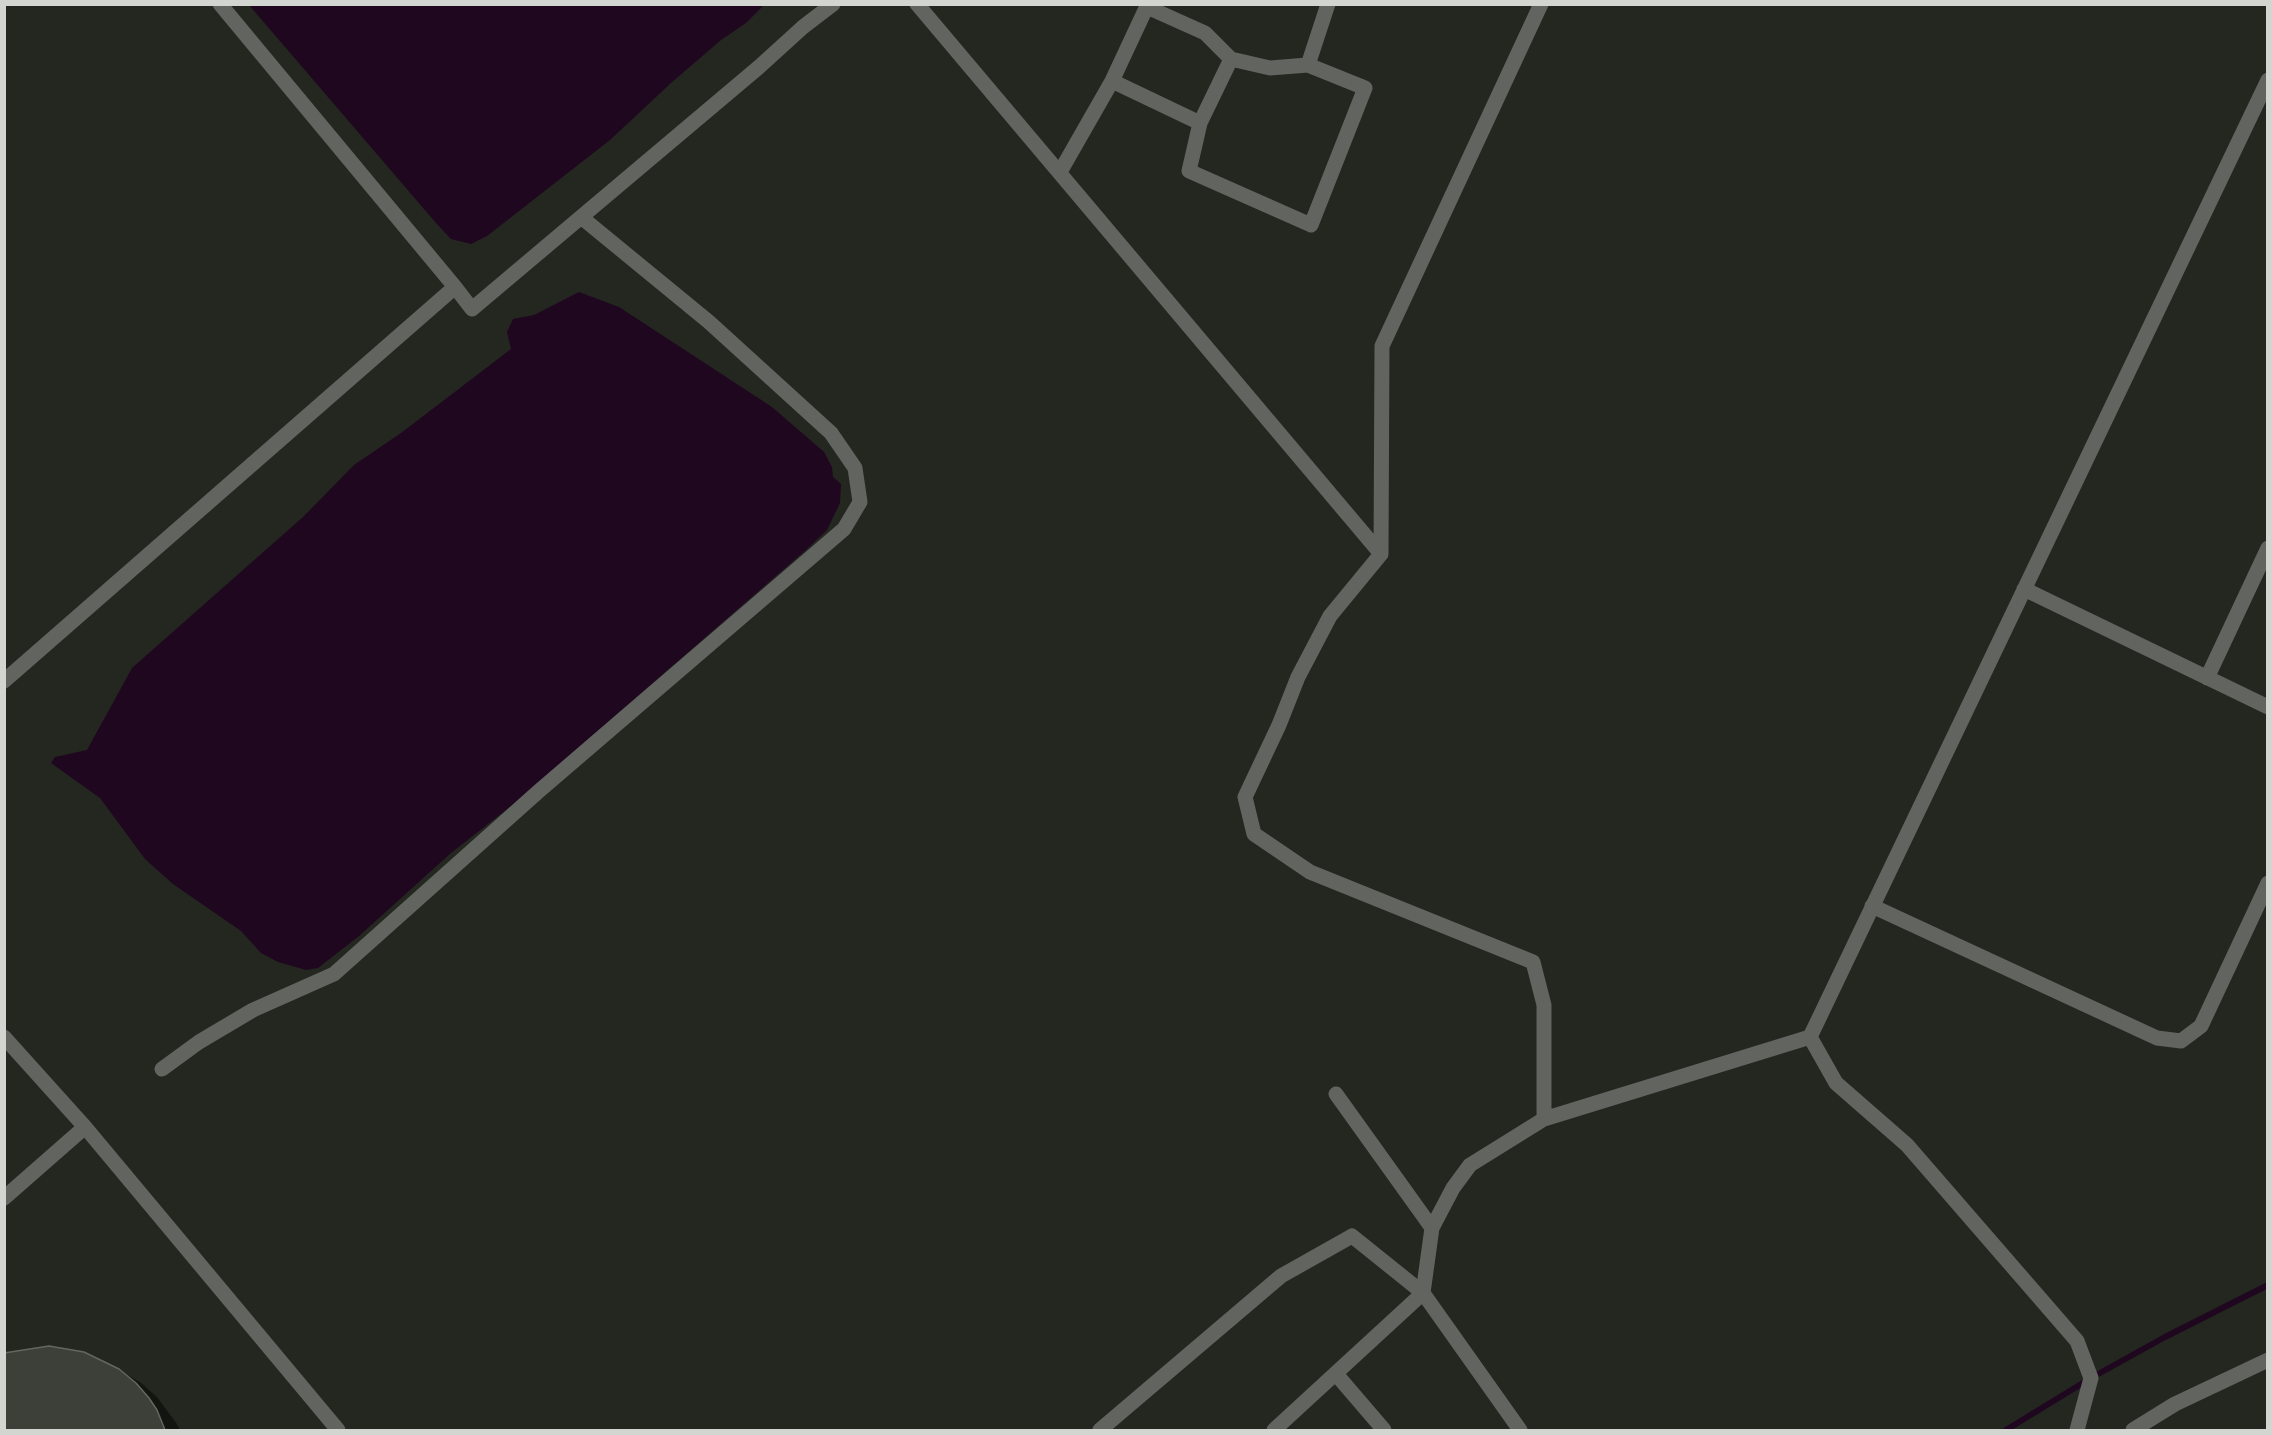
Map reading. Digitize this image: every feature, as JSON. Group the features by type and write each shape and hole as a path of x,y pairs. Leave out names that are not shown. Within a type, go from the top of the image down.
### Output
{"lane":[{"path":"220,4 472,309 833,4"},
{"path":"917,4 1381,554"},
{"path":"1308,65 1328,4"},
{"path":"1541,4 1382,346 1381,554 1330,616 1298,677 1279,725 1245,797 1254,834 1310,872 1533,962 1544,1005 1544,1119"},
{"path":"1060,172 1112,81 1148,6 1205,33 1231,59 1270,68 1308,65 1365,88 1311,225 1189,171 1200,123 1231,59"},
{"path":"1274,1431 1423,1293 1432,1228 1453,1188 1470,1165 1544,1119 1810,1037 2268,80"},
{"path":"1112,81 1200,123"},
{"path":"162,1068 199,1042 253,1011 334,974 539,791 844,529 860,502 855,468 831,434 709,322 581,217"},
{"path":"4,681 455,286"},
{"path":"2206,678 2268,548"},
{"path":"2024,589 2268,707"},
{"path":"1872,906 2157,1038 2181,1041 2201,1026 2268,883"},
{"path":"4,1037 85,1127 338,1431"},
{"path":"1810,1037 1836,1083 1907,1145 2077,1341 2091,1378 2077,1431"},
{"path":"1336,1094 1432,1228"},
{"path":"4,1198 85,1127"},
{"path":"1100,1431 1281,1276 1352,1236 1423,1293 1520,1431"},
{"path":"2133,1431 2175,1404 2268,1360"},
{"path":"1336,1374 1384,1431"}],"shaded area":[{"path":"249,5 764,5 746,23 721,40 671,83 610,140 487,236 471,244 451,239 436,223"},
{"path":"579,292 619,307 772,407 824,452 832,467 833,477 841,484 840,503 827,530 807,549 511,806 451,853 359,936 318,968 306,970 278,962 261,953 241,931 173,884 145,859 100,798 51,763 55,757 87,750 132,668 303,517 354,465 401,433 511,349 507,332 513,319 534,315"}],"building":[{"path":"49,1346 84,1352 119,1369 149,1398 165,1430 4,1430 4,1353"}],"waterway":[{"path":"2006,1430 2091,1378 2165,1337 2268,1285"}]}
